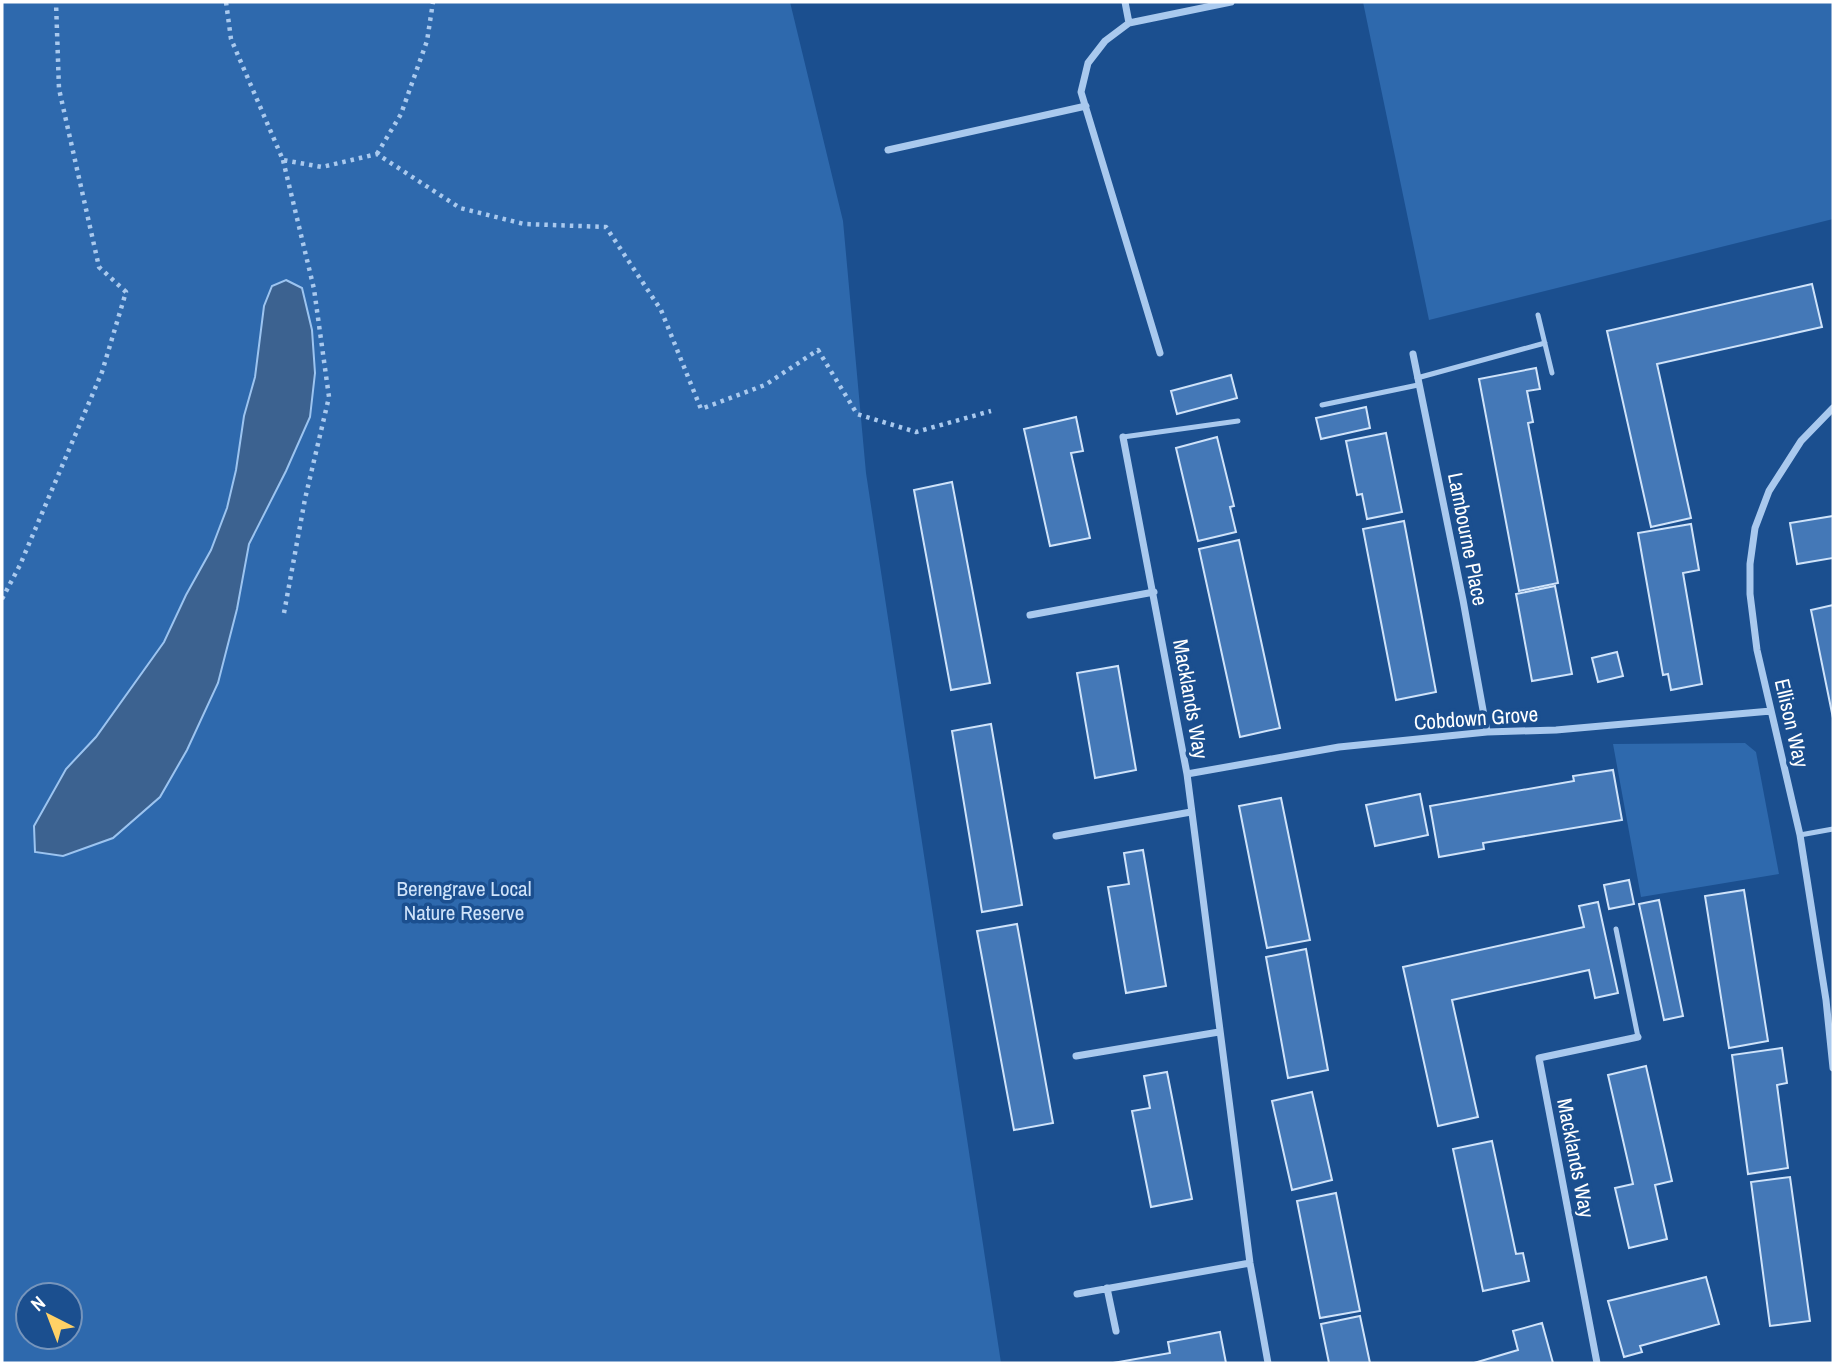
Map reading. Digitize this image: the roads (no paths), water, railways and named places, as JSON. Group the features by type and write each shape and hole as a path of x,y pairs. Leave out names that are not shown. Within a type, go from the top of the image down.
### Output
{"street":[{"path":"1125,2 1129,23"},
{"path":"1160,353 1081,92 1088,63 1105,41 1129,23 1231,2"},
{"path":"888,150 1086,106"},
{"name":"Lambourne Place","path":"1413,354 1487,732"},
{"name":"Ellison Way","path":"1833,408 1801,441 1769,491 1755,528 1750,564 1750,594 1757,650 1800,835 1826,1000 1833,1068"},
{"name":"Macklands Way","path":"1123,437 1187,774 1250,1263 1268,1363"},
{"path":"1030,615 1154,593"},
{"name":"Cobdown Grove","path":"1187,774 1339,747 1487,732 1556,730 1771,711"},
{"path":"1056,836 1191,812"},
{"path":"1076,1056 1219,1032"},
{"name":"Macklands Way","path":"1597,1363 1539,1058 1638,1037"},
{"path":"1077,1294 1250,1263"},
{"path":"1107,1289 1116,1331"}],"lane":[{"path":"1538,316 1552,373"},
{"path":"1322,405 1418,382 1545,343"},
{"path":"1123,437 1238,421"},
{"path":"1800,835 1833,829"},
{"path":"1616,929 1638,1037"}],"park label":[{"name":"Berengrave Local Nature Reserve","path":"464,900"}]}
